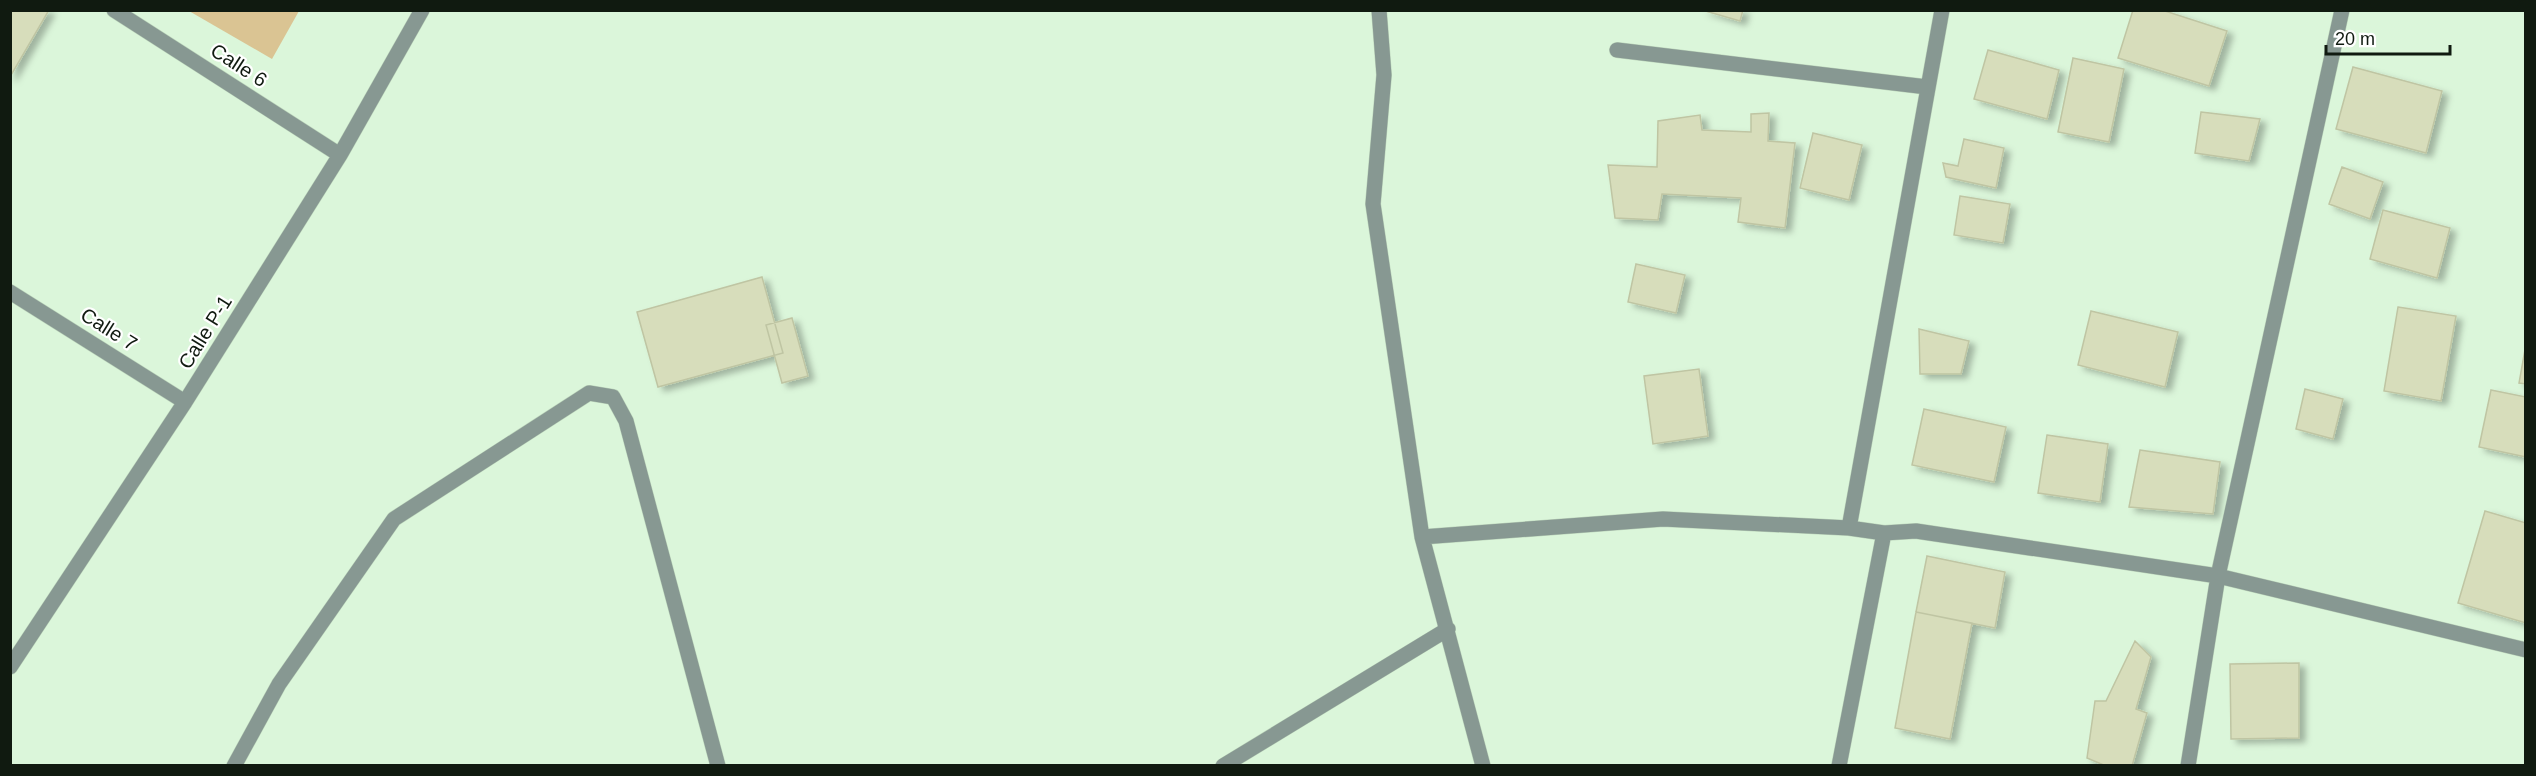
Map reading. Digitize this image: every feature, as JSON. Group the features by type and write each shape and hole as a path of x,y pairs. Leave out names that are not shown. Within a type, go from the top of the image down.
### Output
{"street":[{"name":"Calle 6","path":"114,10 340,155"},
{"name":"Calle P-1","path":"11,664 185,402 340,155 422,10"},
{"path":"1379,10 1384,75 1373,204 1422,537 1483,765"},
{"path":"1849,528 1942,10"},
{"path":"2188,765 2218,576 2342,10"},
{"path":"1617,50 1927,87"},
{"name":"Calle 7","path":"10,292 185,402"},
{"path":"234,765 279,684 394,519 589,393 613,397 626,421 718,765"},
{"path":"1422,537 1662,519 1849,528 1884,533 1916,531 2218,576 2526,650"},
{"path":"1839,765 1884,533"},
{"path":"1223,765 1448,629"}],"shaded area":[{"path":"189,11 299,11 272,59"}],"building":[{"path":"10,10 49,10 10,77"},
{"path":"1702,10 1743,10 1740,21"},
{"path":"2133,10 2162,10 2227,31 2209,86 2118,58"},
{"path":"1988,50 2059,70 2047,119 1974,99"},
{"path":"2073,58 2124,69 2109,142 2058,132"},
{"path":"2353,67 2442,91 2426,153 2336,129"},
{"path":"2201,112 2260,119 2249,161 2195,153"},
{"path":"1769,113 1768,141 1795,143 1785,228 1738,222 1741,198 1662,194 1658,220 1615,218 1608,165 1657,167 1658,121 1700,115 1702,130 1751,132 1751,114"},
{"path":"1813,133 1862,145 1849,200 1800,188"},
{"path":"1964,139 2004,148 1996,188 1946,177 1943,163 1958,166"},
{"path":"2342,167 2383,182 2370,219 2329,204"},
{"path":"1960,196 2010,204 2003,243 1954,235"},
{"path":"2383,210 2450,228 2437,278 2370,259"},
{"path":"1636,264 1685,275 1676,313 1628,302"},
{"path":"762,277 783,353 658,387 637,312"},
{"path":"2398,307 2456,316 2441,401 2384,391"},
{"path":"2091,311 2178,332 2165,387 2078,365"},
{"path":"792,318 808,376 782,383 766,325"},
{"path":"1919,329 1969,341 1961,374 1920,374"},
{"path":"2526,344 2526,384 2519,383"},
{"path":"1699,369 1708,436 1653,444 1644,376"},
{"path":"2305,389 2343,399 2333,439 2296,429"},
{"path":"2491,390 2526,397 2526,457 2479,447"},
{"path":"1924,409 2006,427 1994,482 1912,465"},
{"path":"2047,435 2108,444 2100,502 2038,493"},
{"path":"2140,450 2220,462 2213,514 2129,507"},
{"path":"2485,511 2526,523 2526,623 2458,603"},
{"path":"1927,556 2005,572 1995,628 1916,612"},
{"path":"1916,612 1972,623 1950,739 1895,728"},
{"path":"2135,641 2151,657 2136,709 2147,713 2132,766 2106,766 2087,758 2095,701 2106,701"},
{"path":"2299,663 2299,738 2231,739 2230,664"}]}
